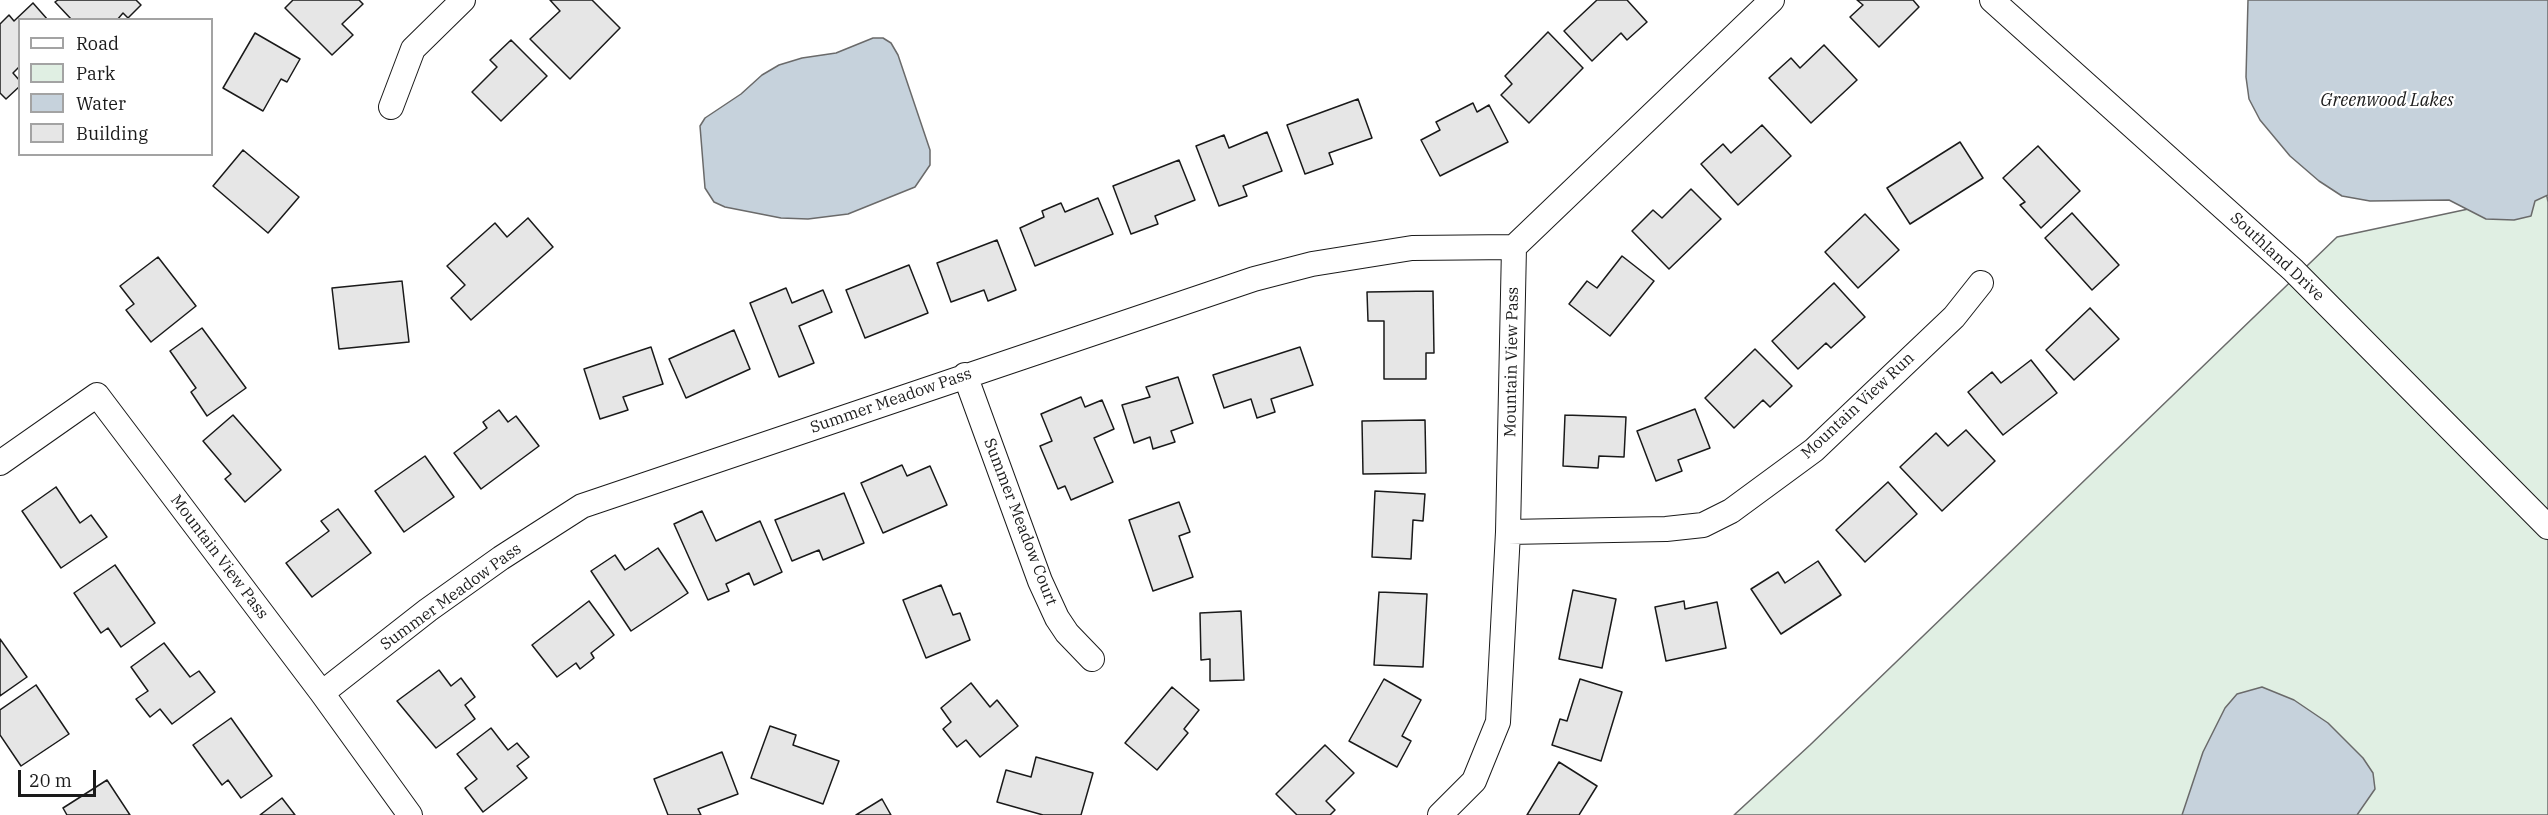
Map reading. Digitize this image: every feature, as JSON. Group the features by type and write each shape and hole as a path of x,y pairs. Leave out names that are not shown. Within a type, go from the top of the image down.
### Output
{"street":[{"path":"391,107 413,49 463,0"},
{"path":"1514,247 1772,0"},
{"name":"Southland Drive","path":"1992,0 2294,270 2548,527"},
{"name":"Summer Meadow Pass","path":"322,693 428,610 492,564 582,506 1254,279 1312,264 1412,248 1514,247"},
{"name":"Mountain View Pass","path":"1440,815 1474,781 1498,722 1509,532 1514,247"},
{"name":"Mountain View Run","path":"1509,532 1666,529 1703,525 1731,510 1814,450 1954,317 1982,283"},
{"name":"Summer Meadow Court","path":"965,375 1044,591 1057,618 1092,659"},
{"name":"Mountain View Pass","path":"0,463 96,395 322,693 410,815"}],"green space":[{"path":"2544,179 2548,202 2548,815 1734,815 1810,745 2337,237 2473,208"}],"water":[{"name":"Greenwood Lakes","path":"2248,0 2548,0 2548,195 2535,201 2531,216 2514,220 2486,219 2449,200 2370,201 2342,196 2319,181 2290,156 2260,120 2249,99 2246,77"},
{"path":"873,38 883,38 891,43 898,55 930,150 930,165 915,187 848,214 808,219 781,218 725,207 714,202 705,188 700,126 705,118 779,65 802,58 836,53"},
{"path":"2262,687 2294,700 2328,723 2363,758 2373,773 2375,789 2357,815 2182,815 2203,752 2225,708 2237,694"}],"building":[{"path":"58,0 136,0 141,5 128,18 123,13 119,18 70,18 55,2"},
{"path":"293,0 359,0 363,4 342,24 353,35 332,55 285,8"},
{"path":"550,0 592,0 620,28 570,79 530,39 560,11"},
{"path":"1597,0 1627,0 1647,22 1627,40 1621,33 1592,61 1564,31"},
{"path":"1857,0 1913,0 1919,7 1879,47 1850,17 1863,5"},
{"path":"33,3 46,18 18,18 18,68 13,73 18,79 18,88 6,99 0,93 0,24 9,15 14,21"},
{"path":"1548,32 1583,68 1529,123 1501,95 1512,84 1505,76"},
{"path":"255,33 300,59 287,82 281,79 263,111 223,88"},
{"path":"511,40 547,76 501,121 472,92 497,67 490,60"},
{"path":"1824,45 1857,80 1811,123 1769,78 1791,58 1800,68"},
{"path":"1358,99 1372,138 1329,153 1333,164 1305,174 1287,125"},
{"path":"1473,103 1477,112 1489,105 1508,142 1440,176 1421,140 1440,130 1436,122"},
{"path":"1762,125 1791,156 1738,205 1701,164 1723,144 1731,153"},
{"path":"1267,132 1282,171 1243,186 1247,196 1219,206 1196,146 1224,135 1229,148"},
{"path":"1960,142 1983,178 1910,224 1887,188"},
{"path":"2038,146 2080,191 2041,228 2020,205 2025,202 2003,178"},
{"path":"243,150 299,197 268,233 213,186"},
{"path":"1179,160 1195,200 1155,216 1158,224 1131,234 1113,186"},
{"path":"1691,189 1721,219 1669,269 1632,231 1653,210 1662,218"},
{"path":"1098,198 1113,234 1035,266 1020,228 1044,217 1042,211 1061,203 1065,212"},
{"path":"2072,213 2119,265 2092,290 2045,238"},
{"path":"1865,214 1899,250 1858,288 1825,252"},
{"path":"528,218 553,247 471,320 451,298 465,285 447,266 495,223 507,237"},
{"path":"997,240 1016,290 988,301 984,290 951,302 937,263"},
{"path":"1622,256 1654,281 1610,336 1569,304 1587,281 1597,288"},
{"path":"158,257 196,306 151,342 126,310 134,304 120,286"},
{"path":"909,265 928,313 865,338 846,290"},
{"path":"402,281 409,342 339,349 332,288"},
{"path":"1834,283 1865,317 1831,348 1826,343 1798,369 1772,341"},
{"path":"786,288 792,303 823,290 832,312 799,326 814,363 779,377 750,303"},
{"path":"1433,291 1434,353 1426,353 1426,379 1384,379 1384,321 1368,321 1367,292"},
{"path":"2090,308 2119,339 2074,380 2046,350"},
{"path":"202,328 246,388 207,416 191,392 196,388 170,351"},
{"path":"734,330 750,369 686,398 669,359"},
{"path":"651,347 663,384 623,397 628,410 600,419 584,369"},
{"path":"1300,347 1313,385 1271,399 1275,412 1257,418 1251,399 1224,408 1213,375"},
{"path":"1755,349 1792,386 1770,407 1763,400 1734,428 1705,398"},
{"path":"2031,360 2057,393 2003,435 1968,392 1992,372 2001,383"},
{"path":"1178,377 1193,423 1171,431 1175,442 1153,449 1150,437 1134,443 1122,405 1150,397 1146,387"},
{"path":"1081,397 1085,407 1102,400 1114,429 1094,438 1113,482 1071,500 1065,486 1058,489 1040,446 1052,441 1041,414"},
{"path":"1695,409 1710,448 1678,460 1682,471 1656,481 1637,431"},
{"path":"499,410 508,422 516,416 539,446 481,489 454,453 487,428 483,422"},
{"path":"233,415 281,470 245,502 225,479 231,474 203,441"},
{"path":"1565,415 1626,417 1624,457 1599,456 1598,468 1563,466"},
{"path":"1425,420 1426,473 1363,474 1362,421"},
{"path":"1966,430 1995,461 1942,511 1900,467 1936,433 1948,446"},
{"path":"425,456 454,497 404,532 375,491"},
{"path":"902,465 907,476 930,466 947,505 883,533 861,483"},
{"path":"1888,482 1917,514 1865,562 1836,530"},
{"path":"56,487 80,523 91,515 107,537 61,568 22,511"},
{"path":"1375,491 1425,494 1423,521 1413,520 1411,559 1372,557"},
{"path":"844,493 864,543 823,560 819,550 792,561 775,520"},
{"path":"1179,502 1190,532 1179,536 1193,577 1153,591 1129,520"},
{"path":"338,509 371,553 312,597 286,563 329,531 321,521"},
{"path":"702,511 716,541 760,521 782,572 754,585 749,573 726,584 729,591 708,600 674,524"},
{"path":"658,548 688,593 631,631 591,571 615,555 625,570"},
{"path":"1818,561 1841,595 1781,634 1751,589 1778,572 1785,583"},
{"path":"115,565 155,623 121,647 108,628 101,633 74,593"},
{"path":"941,585 953,615 960,613 970,640 926,658 903,600"},
{"path":"1573,590 1616,599 1602,668 1559,659"},
{"path":"1379,592 1427,594 1423,667 1374,665"},
{"path":"589,601 614,635 591,653 594,658 580,669 576,663 557,677 532,645"},
{"path":"1684,601 1685,609 1717,602 1726,648 1666,661 1655,607"},
{"path":"1241,611 1244,680 1210,681 1210,659 1201,660 1200,613"},
{"path":"0,639 27,677 0,696"},
{"path":"164,643 190,677 199,671 215,692 172,724 160,709 150,717 136,699 148,691 131,667"},
{"path":"439,670 451,686 461,678 475,697 465,705 475,719 436,748 397,701"},
{"path":"1384,679 1421,700 1402,736 1411,741 1397,767 1349,741"},
{"path":"1580,679 1622,692 1601,761 1552,745 1560,719 1567,721"},
{"path":"971,683 990,707 997,700 1018,726 980,757 966,740 957,747 943,729 951,722 941,708"},
{"path":"36,685 69,734 21,766 0,735 0,710"},
{"path":"1172,687 1199,710 1184,729 1188,733 1157,770 1125,743"},
{"path":"231,718 272,776 241,798 228,780 222,785 193,745"},
{"path":"770,726 796,735 793,745 839,761 823,804 751,778"},
{"path":"491,728 508,750 517,743 529,757 517,766 527,778 483,812 465,788 477,779 457,754"},
{"path":"1325,745 1354,773 1326,801 1335,810 1330,815 1297,815 1276,794"},
{"path":"722,752 738,794 698,809 701,815 668,815 654,779"},
{"path":"1036,757 1093,773 1081,815 1043,815 997,802 1006,770 1031,777"},
{"path":"1559,762 1597,786 1579,815 1527,815"},
{"path":"107,780 130,815 67,815 63,808"},
{"path":"282,798 295,815 260,815"},
{"path":"882,799 891,815 856,815"}]}
